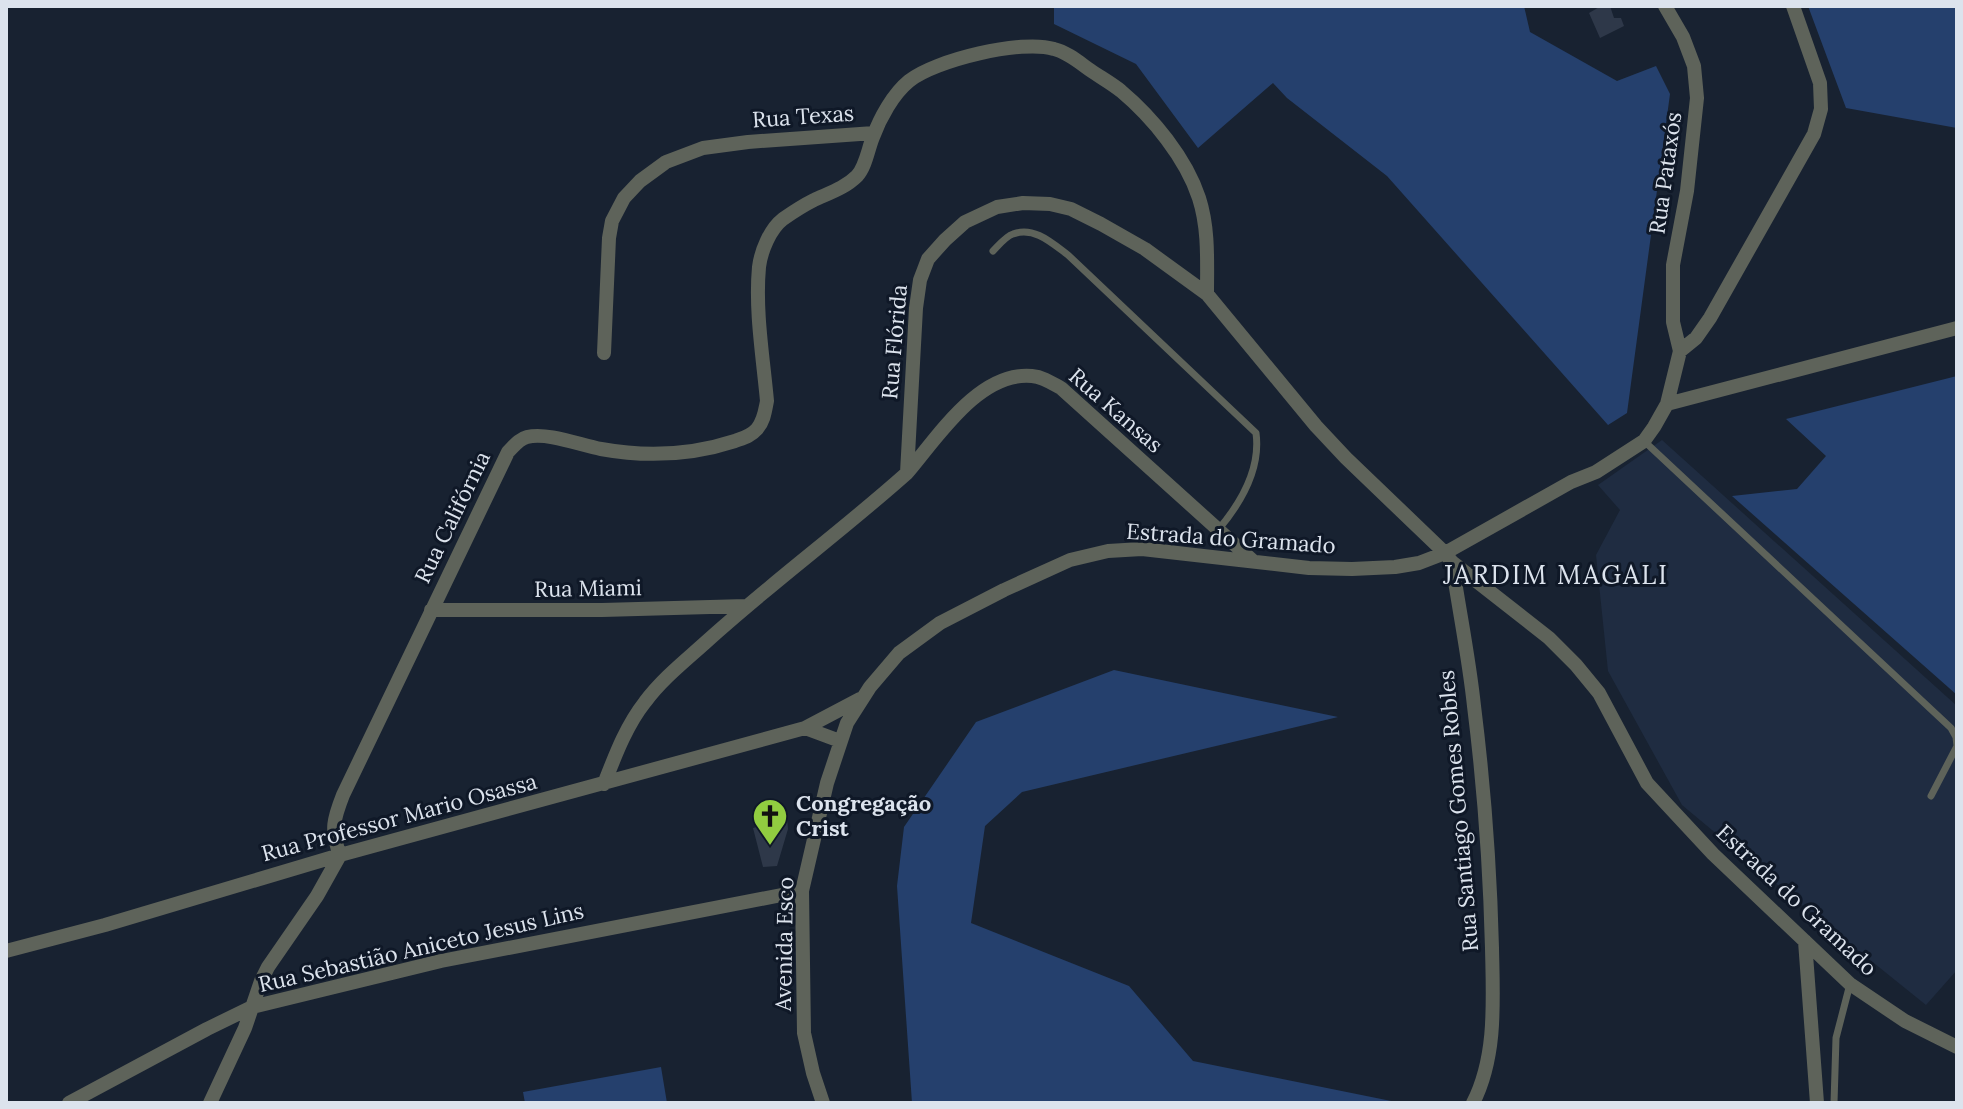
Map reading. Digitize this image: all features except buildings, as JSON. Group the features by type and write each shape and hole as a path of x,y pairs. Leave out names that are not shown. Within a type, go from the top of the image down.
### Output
{"street":[{"name":"Rua Pataxós","path":"1665,6 1683,37 1694,66 1697,98 1687,191 1673,265 1673,322 1680,351"},
{"path":"1448,557 1571,482 1596,472 1644,441 1654,427 1667,404 1680,351 1696,338 1710,318 1814,134 1821,109 1820,83 1793,6"},
{"name":"Rua Texas","path":"604,353 612,221 624,198 640,181 666,162 703,148 874,133 892,100 907,82 923,72 959,58 1037,45 1057,49 1120,91 1158,129 1180,159 1199,197 1207,236 1207,294"},
{"name":"Rua Califórnia","path":"340,855 334,840 335,815 508,452 519,441 543,436 603,450 661,455 712,449 755,431 765,414 767,401 759,311 759,265 766,242 780,222 857,176 874,133"},
{"name":"Rua Flórida","path":"907,473 916,308 920,280 928,259 965,222 997,207 1023,203 1050,204 1071,209 1145,249 1207,294 1316,426 1448,557"},
{"path":"1667,404 1957,328"},
{"name":"Rua Kansas","path":"907,473 962,408 982,391 1016,377 1045,379 1061,388 1253,561"},
{"path":"604,784 627,731 644,703 665,679 746,606 863,513 907,473"},
{"name":"Estrada do Gramado","path":"863,697 899,653 940,623 1070,560 1108,551 1142,549 1309,568 1381,567 1448,557 1549,638 1576,665 1599,693 1647,783 1713,854 1850,984 1905,1021 1957,1047"},
{"name":"Rua Santiago Gomes Robles","path":"1448,557 1474,705 1491,897 1493,1001 1488,1065 1473,1103"},
{"name":"Rua Miami","path":"431,610 746,606"},
{"name":"Rua Professor Mario Osassa","path":"6,951 340,855 805,728 863,697"},
{"name":"Avenida Esco","path":"823,1103 804,1033 802,891 840,741 863,697"},
{"path":"805,728 840,741"},
{"path":"210,1103 245,1028 268,967 317,896 340,855"},
{"name":"Rua Sebastião Aniceto Jesus Lins","path":"69,1103 252,1007 441,961 802,891"},
{"path":"1805,941 1817,1103"}],"lane":[{"path":"993,251 1011,234 1025,232 1042,235 1068,255 1256,433 1259,450 1247,489 1218,530"},
{"path":"1644,441 1951,728 1957,746 1931,796"},
{"path":"1834,1103 1836,1038 1850,984"}],"shaded area":[{"path":"1054,6 1524,6 1530,32 1617,81 1656,66 1670,94 1627,413 1608,425 1387,176 1287,98 1273,83 1198,148 1136,64 1054,24"},
{"path":"1808,6 1957,6 1957,128 1846,108"},
{"path":"1957,376 1957,695 1732,496 1797,489 1826,456 1786,419"},
{"path":"1662,440 1957,706 1957,970 1926,1005 1682,805 1608,671 1596,555 1620,510 1598,485"},
{"path":"1114,670 1338,717 1022,792 985,826 971,923 1129,986 1193,1061 1401,1103 912,1103 897,886 904,827 976,722"},
{"path":"661,1067 667,1103 525,1103 523,1092"}],"place":[{"name":"Congregação Crist","path":"770,847"}],"district":[{"name":"JARDIM MAGALI","path":"1556,574"}]}
